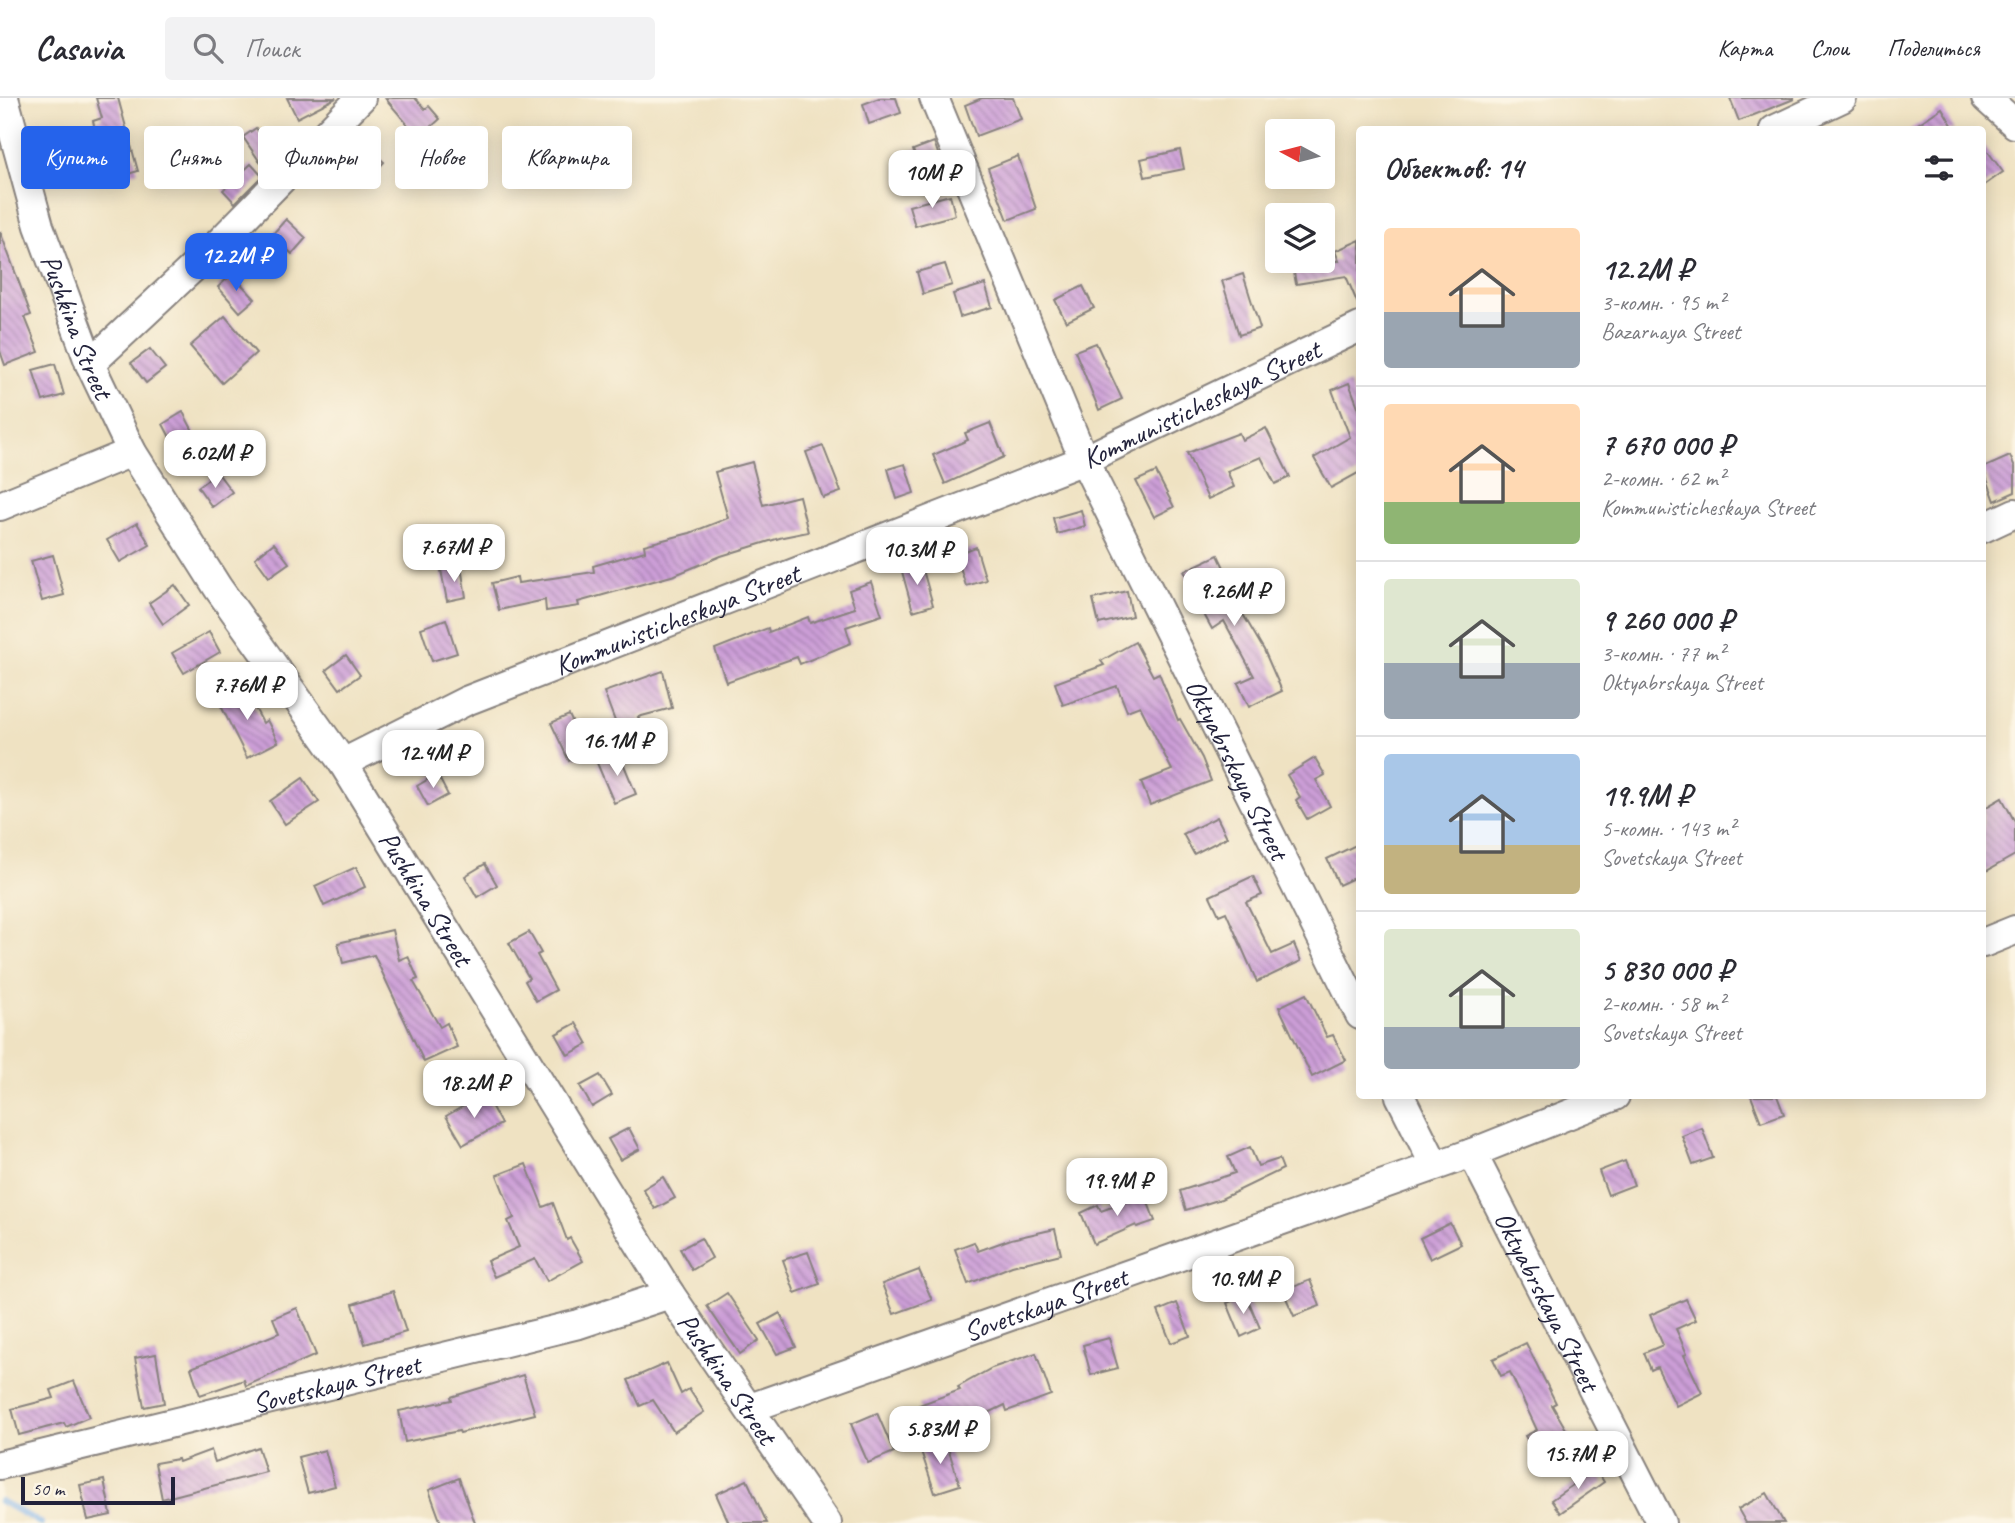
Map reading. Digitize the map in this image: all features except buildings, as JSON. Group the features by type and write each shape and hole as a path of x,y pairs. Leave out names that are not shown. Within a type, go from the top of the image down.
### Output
{"street":[{"name":"Pushkina Street","path":"4,98 39,226 90,364 132,452 218,588 343,763 670,1294 827,1523"},
{"path":"90,364 215,247 361,98"},
{"name":"Oktyabrskaya Street","path":"934,98 1084,460 1356,1007"},
{"path":"1782,126 1842,98"},
{"path":"1986,98 2015,124"},
{"name":"Kommunisticheskaya Street","path":"343,763 466,701 1084,460 1356,329"},
{"path":"0,506 132,452"},
{"path":"1986,526 2015,513"},
{"path":"1986,942 2015,930"},
{"path":"1402,1099 1434,1164"},
{"name":"Sovetskaya Street","path":"750,1408 1434,1164 1472,1153 1607,1099"},
{"name":"Oktyabrskaya Street","path":"1472,1153 1661,1523"},
{"name":"Sovetskaya Street","path":"0,1465 579,1324 670,1294"}],"waterway":[{"path":"0,1501 41,1523"}]}
